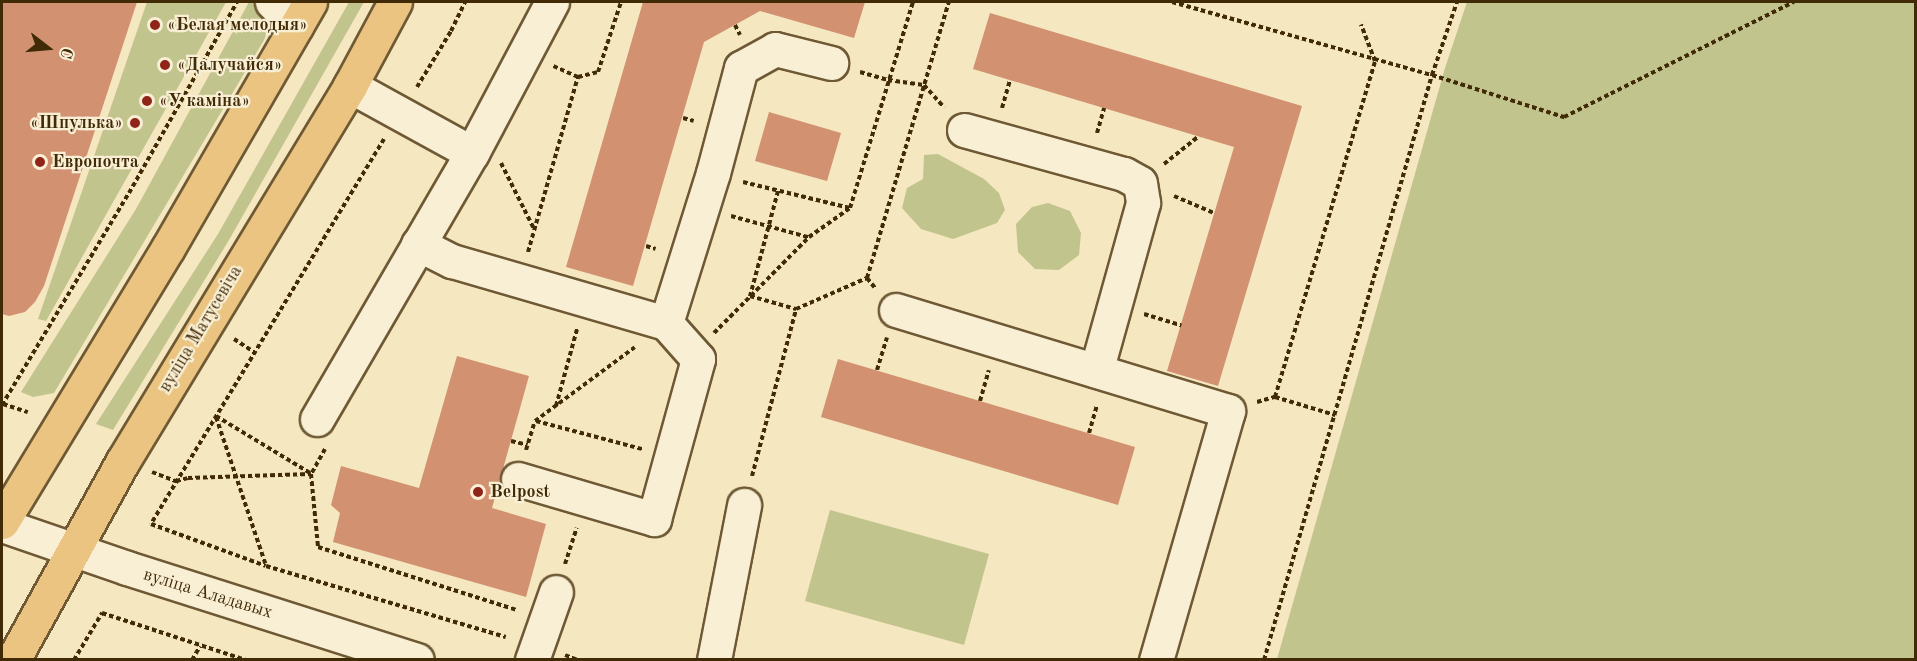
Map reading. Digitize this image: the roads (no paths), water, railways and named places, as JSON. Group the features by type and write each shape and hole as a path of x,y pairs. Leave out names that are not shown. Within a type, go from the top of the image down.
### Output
{"main road":[{"name":"вуліца Матусевіча","path":"13,660 123,461 205,321 350,86 395,2"},
{"path":"2,524 168,248 303,14"}],"street":[{"path":"272,2 303,14"},
{"path":"317,419 418,244 486,158 552,2"},
{"path":"666,323 713,173 741,68 774,50 831,63"},
{"path":"350,86 486,158"},
{"path":"964,130 1124,174 1140,183 1143,203 1096,371"},
{"path":"418,244 452,261 666,323 698,359 654,519 518,478"},
{"path":"896,310 1228,411 1156,660"},
{"path":"714,660 744,505"},
{"name":"вуліца Аладавых","path":"2,524 74,550 417,660"}],"place":[{"name":"«Белая мелодыя»","path":"155,25"},
{"name":"«Далучайся»","path":"165,65"},
{"name":"«У каміна»","path":"147,101"},
{"name":"«Шпулька»","path":"135,123"},
{"name":"Европочта","path":"40,162"},
{"name":"Belpost","path":"478,492"}]}
